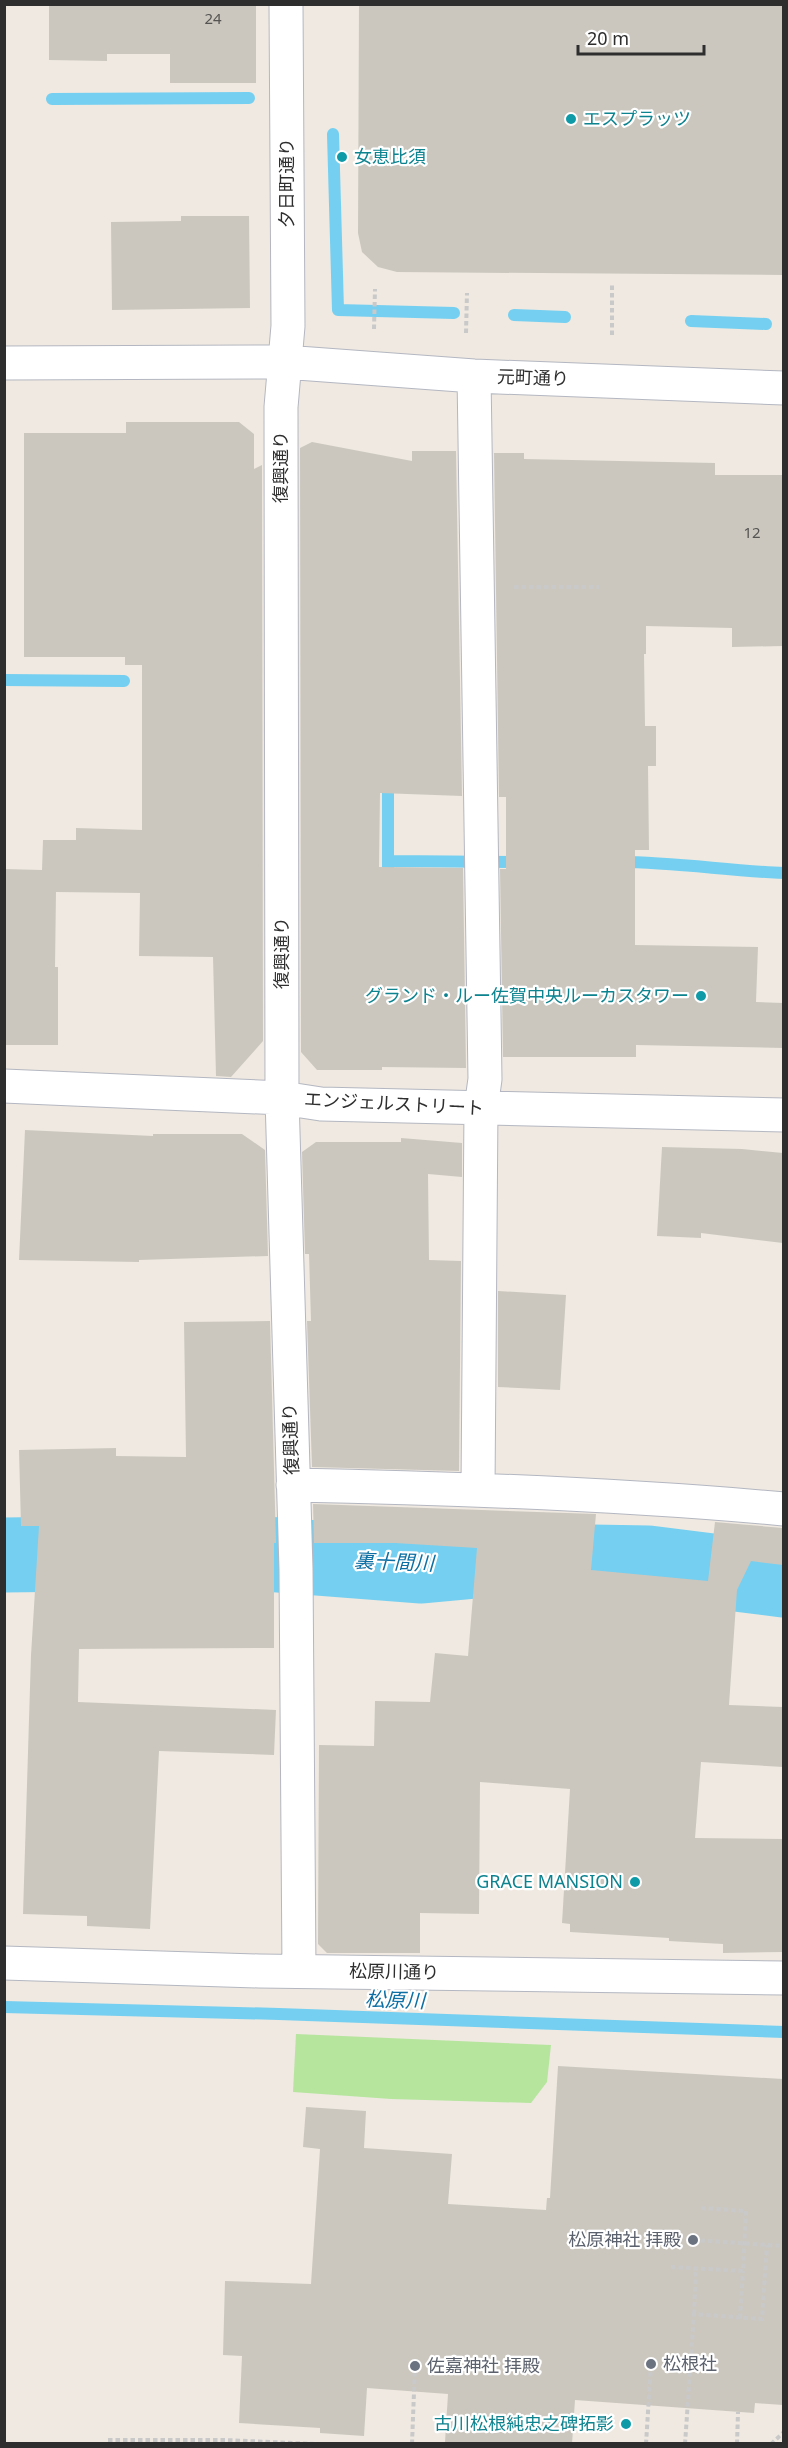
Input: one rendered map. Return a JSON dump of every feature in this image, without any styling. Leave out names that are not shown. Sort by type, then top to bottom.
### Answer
[{"type":"street","name":"夕日町通り","points":[[284,362],[288,326],[286,4]]},
{"type":"street","name":"元町通り","points":[[4,363],[284,362],[474,376],[783,388]]},
{"type":"street","name":"復興通り","points":[[284,362],[280,407],[282,1098],[296,1556],[299,1971]]},
{"type":"street","points":[[474,376],[485,1079],[481,1108],[478,1489]]},
{"type":"street","name":"エンジェルストリート","points":[[4,1086],[282,1098],[321,1104],[783,1115]]},
{"type":"street","points":[[293,1485],[478,1489],[694,1501],[783,1509]]},
{"type":"street","name":"松原川通り","points":[[4,1963],[258,1984],[299,1971],[783,1978]]},
{"type":"path","points":[[612,284],[612,335]]},
{"type":"path","points":[[374,329],[375,289]]},
{"type":"path","points":[[466,333],[467,293]]},
{"type":"path","points":[[478,588],[599,587]]},
{"type":"path","points":[[700,2208],[746,2211],[740,2318]]},
{"type":"path","points":[[693,2241],[783,2246]]},
{"type":"path","points":[[694,2314],[762,2319],[767,2245]]},
{"type":"path","points":[[671,2267],[743,2271]]},
{"type":"path","points":[[685,2444],[696,2269]]},
{"type":"path","points":[[646,2444],[651,2364]]},
{"type":"path","points":[[412,2444],[415,2366]]},
{"type":"path","points":[[736,2444],[738,2412]]},
{"type":"path","points":[[771,2444],[783,2432]]},
{"type":"path","points":[[108,2440],[225,2440],[315,2444]]},
{"type":"green space","points":[[296,2034],[551,2045],[547,2082],[531,2103],[391,2099],[293,2092]]},
{"type":"building","points":[[49,4],[256,4],[256,83],[170,83],[170,54],[107,54],[107,61],[49,60]]},
{"type":"building","name":"エスプラッツ","points":[[359,4],[783,4],[783,275],[397,272],[378,267],[362,252],[358,233]]},
{"type":"building","points":[[181,216],[249,216],[250,308],[112,310],[111,222],[181,221]]},
{"type":"building","points":[[126,422],[239,422],[254,434],[254,469],[262,465],[263,1041],[231,1077],[216,1076],[213,957],[139,956],[140,893],[56,892],[55,967],[58,967],[58,1045],[4,1045],[4,869],[42,870],[43,840],[76,840],[76,828],[142,830],[142,665],[125,665],[125,657],[24,657],[24,433],[126,433]]},
{"type":"building","points":[[312,442],[412,461],[412,451],[456,451],[462,796],[380,793],[379,867],[463,868],[466,1068],[382,1067],[382,1070],[317,1070],[301,1052],[300,448]]},
{"type":"building","points":[[494,453],[524,453],[524,459],[715,463],[715,475],[783,475],[783,646],[732,647],[732,628],[646,626],[645,726],[656,726],[656,766],[648,766],[649,850],[635,850],[635,945],[758,947],[756,1002],[783,1003],[783,1048],[636,1045],[636,1057],[503,1057],[500,869],[506,869],[506,797],[499,797]]},
{"type":"building","points":[[25,1130],[153,1136],[153,1134],[242,1134],[265,1150],[268,1256],[139,1260],[139,1262],[19,1260]]},
{"type":"building","points":[[401,1138],[462,1143],[462,1177],[428,1174],[429,1260],[461,1261],[459,1471],[312,1467],[307,1321],[311,1321],[309,1254],[305,1254],[302,1152],[316,1142],[401,1142]]},
{"type":"building","points":[[662,1147],[742,1149],[783,1153],[783,1243],[701,1233],[701,1238],[657,1236]]},
{"type":"building","points":[[498,1291],[566,1295],[560,1390],[498,1387]]},
{"type":"building","points":[[270,1321],[276,1543],[274,1543],[274,1648],[79,1649],[78,1702],[276,1710],[274,1755],[159,1751],[150,1929],[87,1926],[87,1916],[23,1914],[31,1655],[39,1526],[21,1526],[19,1450],[116,1448],[116,1456],[186,1457],[184,1322]]},
{"type":"building","points":[[313,1504],[596,1514],[591,1570],[708,1581],[715,1522],[783,1528],[783,1565],[751,1561],[737,1590],[729,1705],[783,1707],[783,1767],[701,1762],[695,1838],[783,1839],[783,1952],[723,1953],[723,1944],[570,1932],[570,1924],[562,1923],[570,1789],[480,1782],[479,1914],[420,1913],[420,1953],[327,1953],[318,1944],[319,1745],[374,1746],[375,1701],[430,1702],[435,1653],[468,1656],[477,1548],[395,1543],[314,1543]]},
{"type":"building","points":[[558,2066],[783,2079],[783,2405],[755,2403],[754,2413],[575,2400],[572,2444],[445,2442],[448,2394],[367,2388],[364,2436],[320,2433],[320,2428],[239,2423],[242,2356],[223,2355],[225,2281],[311,2284],[320,2149],[303,2147],[306,2107],[366,2111],[364,2148],[452,2154],[448,2204],[546,2210],[547,2198],[550,2198]]},
{"type":"waterway","points":[[52,99],[249,98]]},
{"type":"waterway","points":[[333,134],[338,310],[454,313]]},
{"type":"waterway","points":[[514,315],[565,317]]},
{"type":"waterway","points":[[691,321],[766,324]]},
{"type":"waterway","points":[[4,680],[124,681]]},
{"type":"waterway","points":[[388,779],[388,882]]},
{"type":"waterway","points":[[388,861],[521,862]]},
{"type":"waterway","points":[[620,862],[784,873]]},
{"type":"waterway","name":"裏十間川","points":[[4,1555],[240,1552],[422,1566],[487,1560],[648,1563],[784,1580]]},
{"type":"waterway","name":"松原川","points":[[4,2007],[279,2014],[784,2032]]},
{"type":"place","name":"エスプラッツ","points":[[571,119]]},
{"type":"place","name":"女恵比須","points":[[342,157]]},
{"type":"place","name":"グランド・ルー佐賀中央ルーカスタワー","points":[[701,996]]},
{"type":"place","name":"GRACE MANSION","points":[[635,1882]]},
{"type":"place","name":"松原神社 拝殿","points":[[693,2240]]},
{"type":"place","name":"松根社","points":[[651,2364]]},
{"type":"place","name":"佐嘉神社 拝殿","points":[[415,2366]]},
{"type":"place","name":"古川松根純忠之碑拓影","points":[[626,2424]]}]
